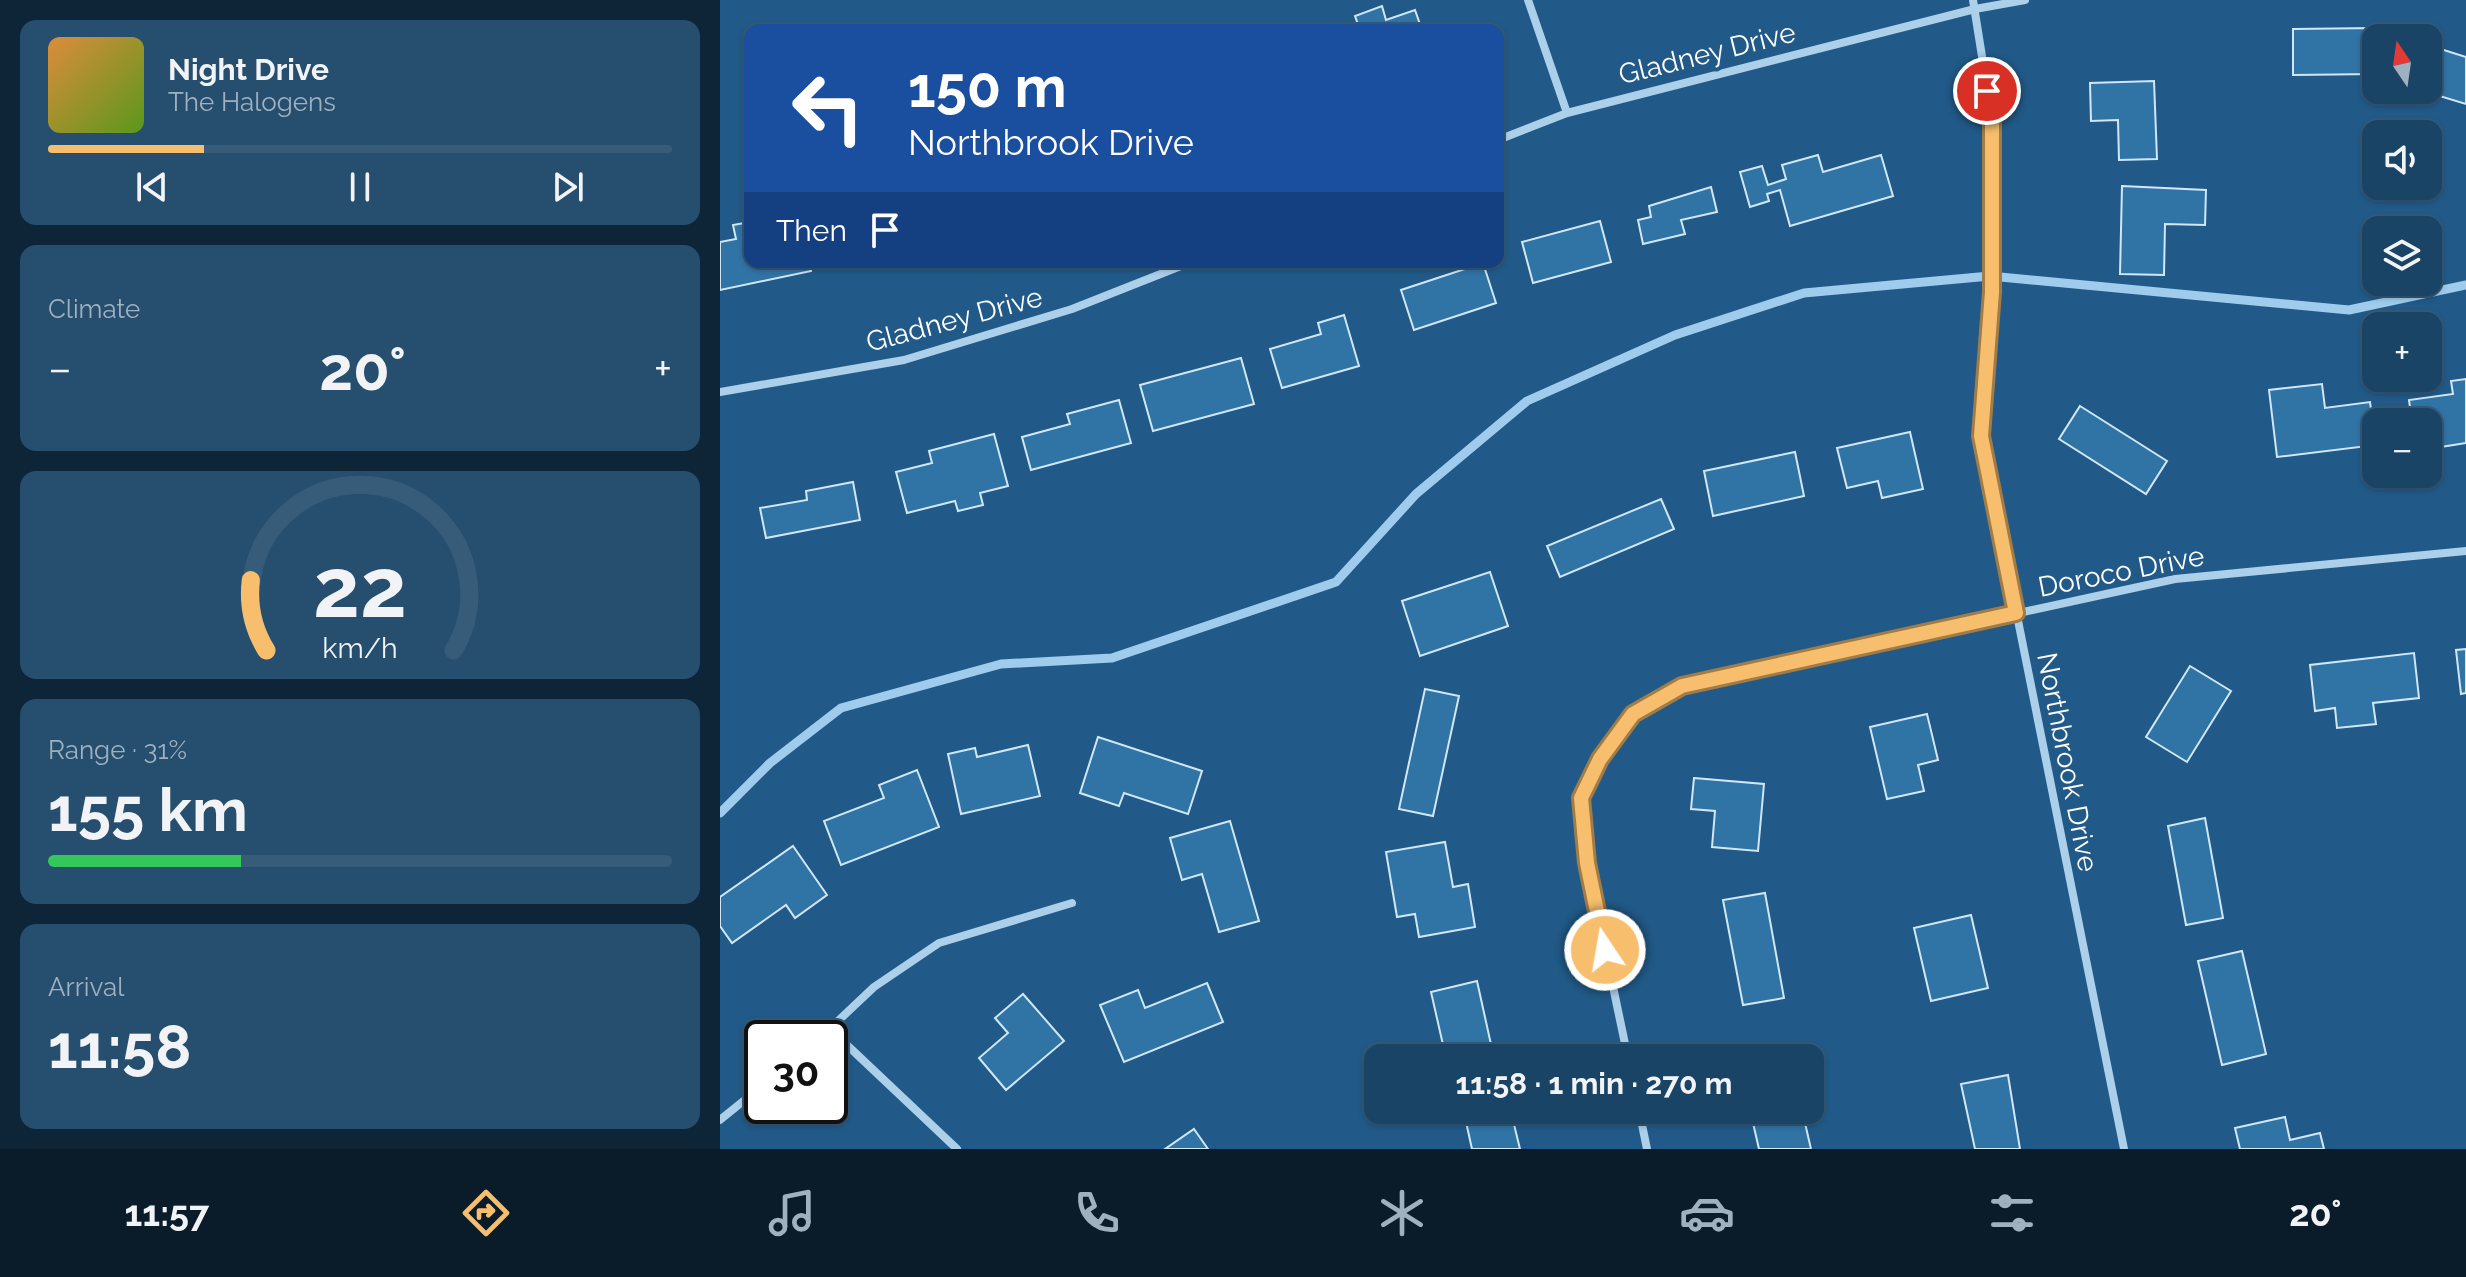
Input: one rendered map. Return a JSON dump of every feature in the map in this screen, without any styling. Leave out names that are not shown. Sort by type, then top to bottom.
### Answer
[{"type":"street","points":[[1528,0],[1567,113]]},
{"type":"street","name":"Gladney Drive","points":[[1504,138],[1567,113],[1974,5],[2025,0]]},
{"type":"street","name":"Northbrook Drive","points":[[1974,5],[1992,119],[1992,292],[1981,436],[2124,1149]]},
{"type":"street","name":"Gladney Drive","points":[[720,392],[904,360],[1072,309],[1176,268]]},
{"type":"street","name":"Doroco Drive","points":[[1625,1044],[1587,863],[1581,798],[1600,759],[1633,714],[1682,686],[2175,579],[2466,551]]},
{"type":"street","points":[[839,1020],[874,987],[939,943],[1072,903]]},
{"type":"street","points":[[848,1046],[957,1149]]},
{"type":"street","points":[[720,1120],[744,1101]]},
{"type":"street","points":[[1642,1124],[1647,1149]]},
{"type":"building","points":[[1382,6],[1386,20],[1415,10],[1420,24],[1358,24],[1355,16]]},
{"type":"building","points":[[2362,28],[2362,74],[2293,75],[2293,29]]},
{"type":"building","points":[[2442,49],[2466,57],[2466,104],[2442,97]]},
{"type":"building","points":[[2154,81],[2157,159],[2119,160],[2118,120],[2091,121],[2090,83]]},
{"type":"building","points":[[1818,155],[1823,172],[1881,155],[1893,196],[1790,226],[1780,190],[1767,194],[1769,201],[1750,207],[1740,172],[1762,166],[1768,185],[1786,179],[1782,165]]},
{"type":"building","points":[[2122,186],[2206,190],[2205,225],[2165,224],[2164,275],[2120,274]]},
{"type":"building","points":[[1711,187],[1717,212],[1681,220],[1685,234],[1643,244],[1638,220],[1651,217],[1649,206]]},
{"type":"building","points":[[1600,221],[1611,262],[1533,283],[1522,242]]},
{"type":"building","points":[[744,223],[744,268],[810,268],[811,271],[720,290],[720,242],[736,239],[733,225]]},
{"type":"building","points":[[1468,268],[1485,268],[1496,303],[1414,330],[1401,290]]},
{"type":"building","points":[[1344,315],[1359,366],[1282,388],[1270,349],[1321,334],[1318,323]]},
{"type":"building","points":[[1241,358],[1254,404],[1153,431],[1140,385]]},
{"type":"building","points":[[2466,379],[2466,443],[2442,447],[2442,408],[2410,408],[2409,400],[2453,394],[2451,381]]},
{"type":"building","points":[[2322,384],[2325,408],[2370,402],[2371,408],[2362,408],[2362,447],[2277,457],[2269,390]]},
{"type":"building","points":[[1119,400],[1131,443],[1031,470],[1022,437],[1070,424],[1067,414]]},
{"type":"building","points":[[2080,406],[2167,461],[2146,494],[2059,439]]},
{"type":"building","points":[[1910,432],[1923,489],[1882,498],[1878,481],[1847,488],[1837,448]]},
{"type":"building","points":[[994,434],[1008,486],[980,493],[983,505],[958,511],[955,501],[907,513],[896,472],[932,463],[929,451]]},
{"type":"building","points":[[1795,452],[1804,496],[1713,516],[1704,471]]},
{"type":"building","points":[[853,482],[860,520],[766,538],[760,508],[807,500],[806,491]]},
{"type":"building","points":[[1661,499],[1674,529],[1560,577],[1547,546]]},
{"type":"building","points":[[1490,572],[1508,626],[1420,656],[1402,601]]},
{"type":"building","points":[[2466,649],[2466,693],[2461,694],[2456,650]]},
{"type":"building","points":[[2414,653],[2419,698],[2373,703],[2376,724],[2337,728],[2335,708],[2315,711],[2310,665]]},
{"type":"building","points":[[2190,666],[2231,691],[2187,762],[2146,737]]},
{"type":"building","points":[[1425,689],[1459,696],[1433,816],[1399,809]]},
{"type":"building","points":[[1927,714],[1938,760],[1918,765],[1924,791],[1887,799],[1870,727]]},
{"type":"building","points":[[1098,737],[1202,771],[1188,814],[1124,793],[1119,806],[1080,793]]},
{"type":"building","points":[[1028,745],[1040,796],[961,814],[948,754],[975,748],[977,757]]},
{"type":"building","points":[[917,770],[939,827],[841,865],[824,821],[884,798],[879,785]]},
{"type":"building","points":[[1694,778],[1764,784],[1758,851],[1712,847],[1715,811],[1691,809]]},
{"type":"building","points":[[2205,818],[2223,918],[2186,925],[2168,826]]},
{"type":"building","points":[[1230,821],[1259,921],[1219,932],[1202,874],[1182,880],[1170,838]]},
{"type":"building","points":[[1445,842],[1453,887],[1468,884],[1475,927],[1419,937],[1415,914],[1397,917],[1386,852]]},
{"type":"building","points":[[793,846],[827,895],[795,918],[786,905],[732,943],[720,926],[720,897]]},
{"type":"building","points":[[1765,893],[1784,998],[1743,1005],[1723,900]]},
{"type":"building","points":[[1971,915],[1988,988],[1931,1001],[1914,928]]},
{"type":"building","points":[[2242,951],[2266,1054],[2222,1065],[2198,961]]},
{"type":"building","points":[[1477,981],[1491,1044],[1443,1044],[1431,992]]},
{"type":"building","points":[[1207,983],[1223,1022],[1124,1062],[1100,1005],[1138,990],[1145,1008]]},
{"type":"building","points":[[1023,994],[1064,1041],[1006,1090],[979,1058],[1008,1033],[995,1018]]},
{"type":"building","points":[[2008,1075],[2020,1149],[1975,1149],[1961,1084]]},
{"type":"building","points":[[2285,1117],[2290,1140],[2320,1133],[2324,1149],[2240,1149],[2235,1128]]},
{"type":"building","points":[[1466,1124],[1514,1124],[1520,1149],[1472,1149]]},
{"type":"building","points":[[1753,1124],[1805,1124],[1811,1149],[1759,1149]]},
{"type":"building","points":[[1194,1129],[1208,1149],[1165,1149]]},
{"type":"waterway","points":[[720,813],[770,763],[841,708],[1001,664],[1112,658],[1336,582],[1416,494],[1527,401],[1675,335],[1804,293],[1990,276],[2349,310],[2466,285]]},
{"type":"route","points":[[1605,950],[1587,863],[1581,798],[1600,759],[1633,714],[1682,686],[2016,613],[1981,436],[1992,292],[1992,119],[1987,91]]}]
